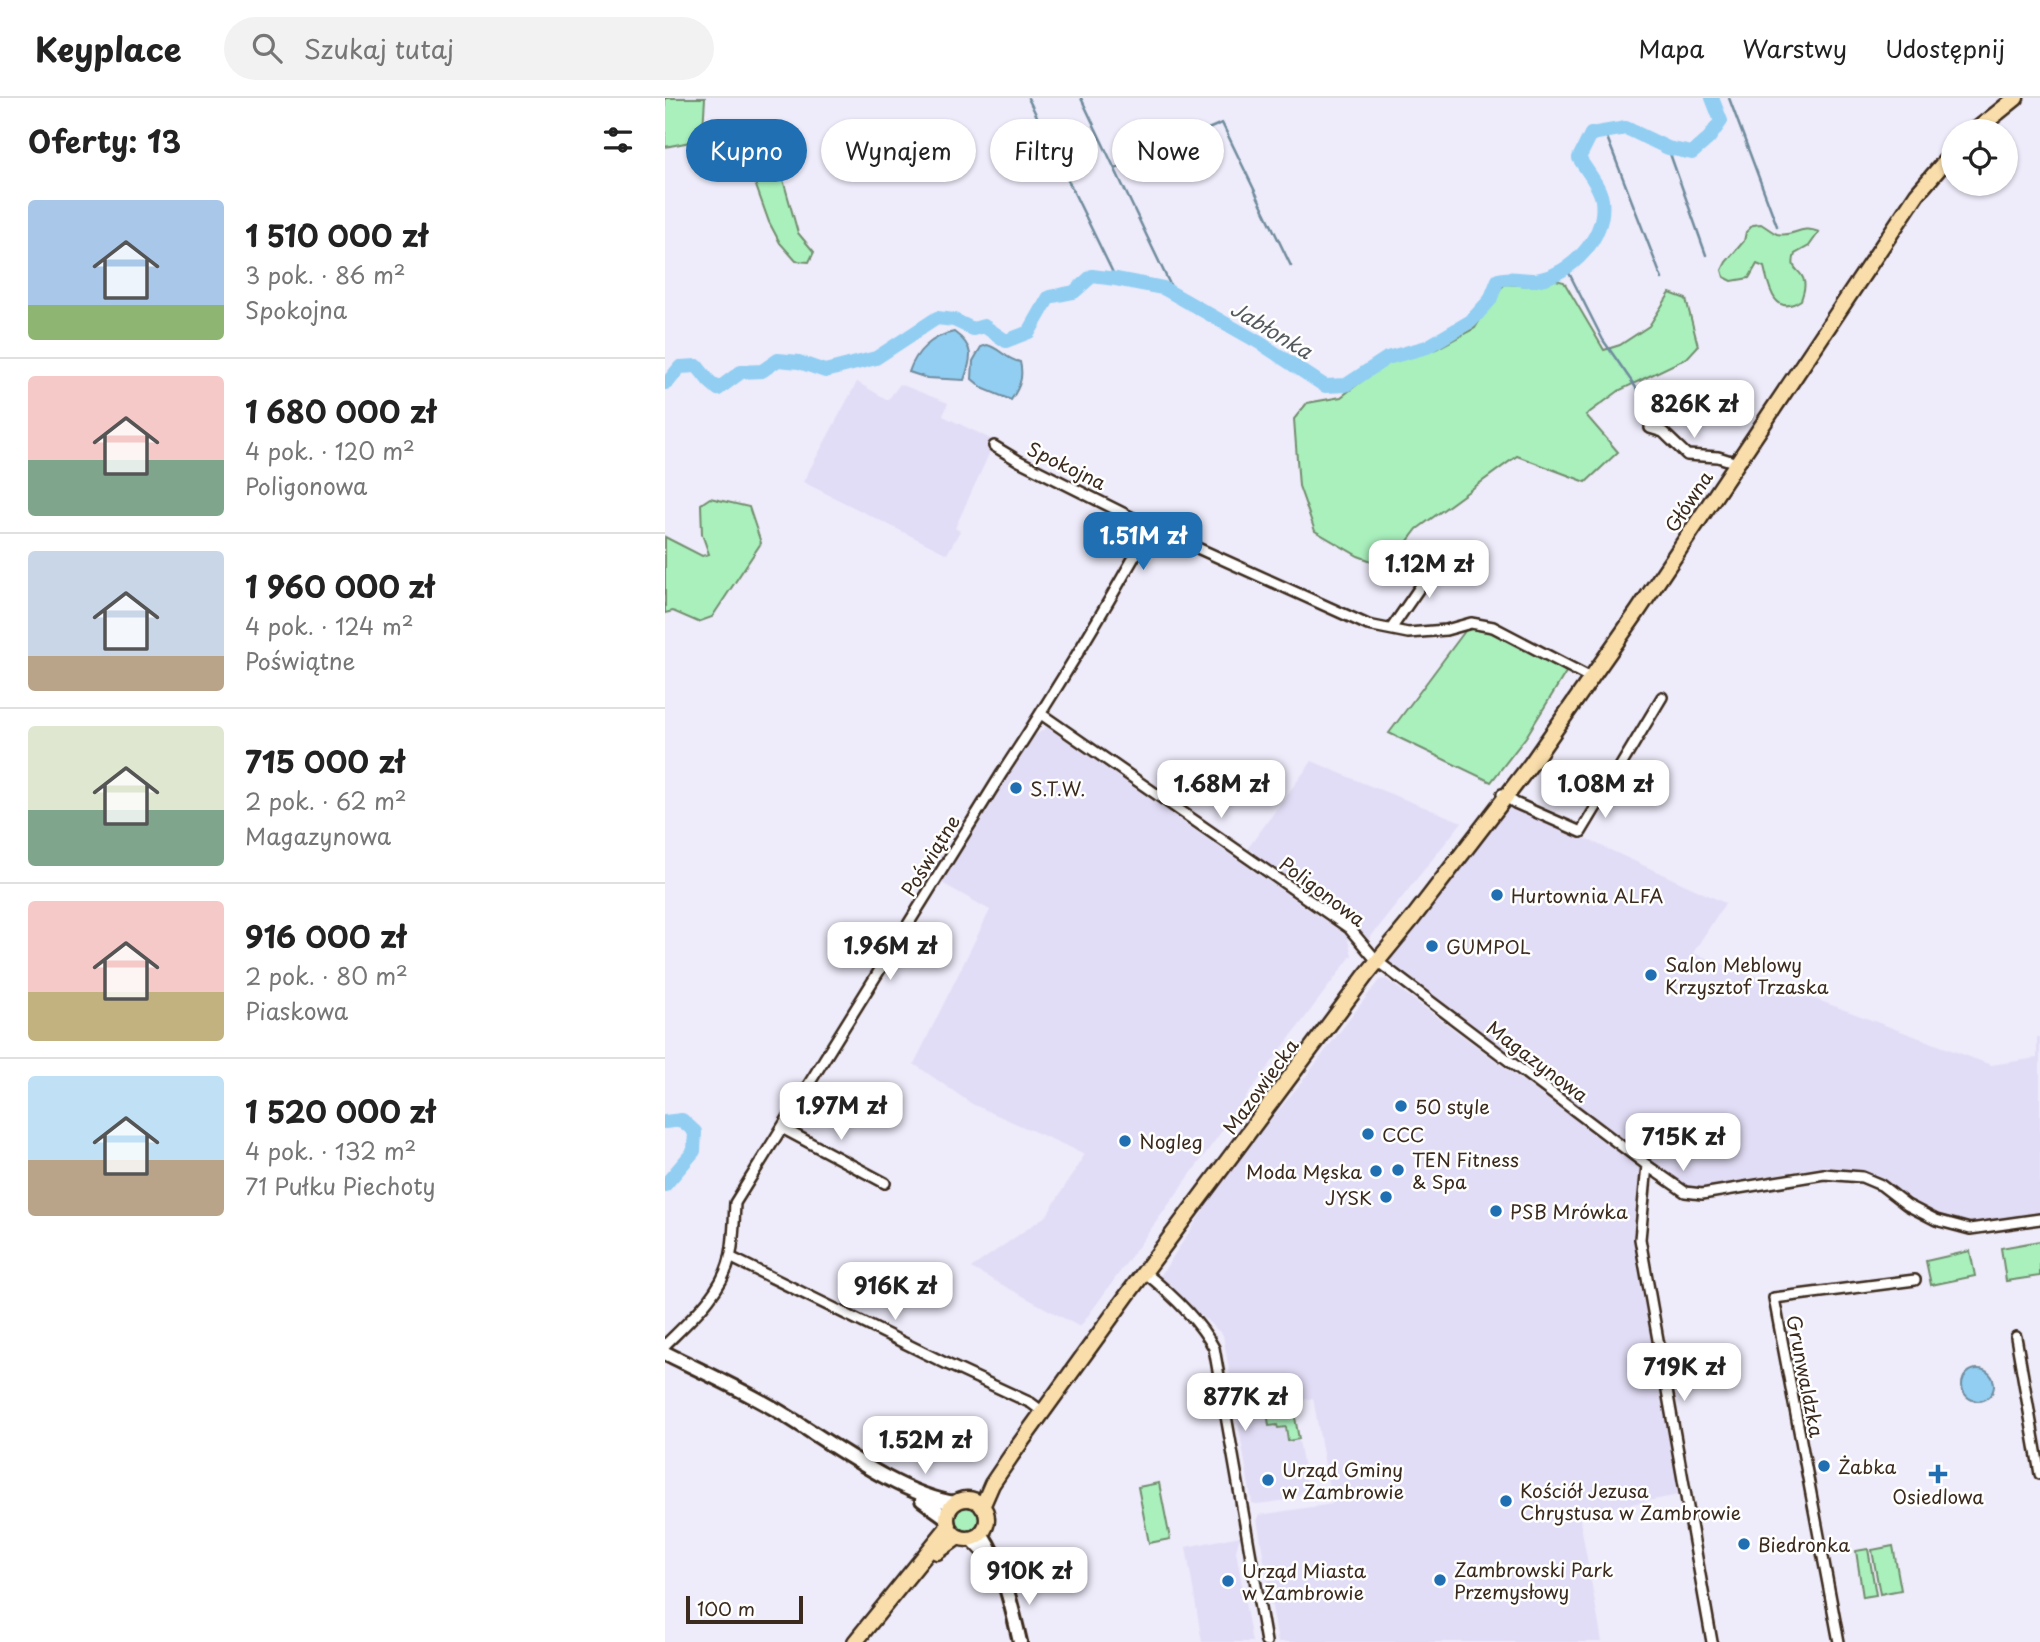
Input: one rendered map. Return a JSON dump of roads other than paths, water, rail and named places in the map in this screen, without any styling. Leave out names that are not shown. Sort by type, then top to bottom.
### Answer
[{"type":"main road","points":[[1990,119],[2015,98]]},
{"type":"main road","name":"Główna","points":[[1504,795],[1591,678],[1917,194],[1941,166]]},
{"type":"main road","name":"Mazowiecka","points":[[977,1503],[1040,1410],[1292,1061],[1504,795]]},
{"type":"main road","points":[[863,1642],[924,1565],[945,1544],[961,1531],[986,1522],[986,1514],[977,1503],[966,1499],[955,1503],[949,1509],[961,1531]]},
{"type":"main road","points":[[855,1642],[961,1531]]},
{"type":"street","points":[[1650,428],[1663,432],[1687,455],[1717,457],[1737,463]]},
{"type":"street","name":"Spokojna","points":[[994,446],[1151,527],[1369,625],[1408,633],[1446,630],[1471,623],[1493,627],[1591,678]]},
{"type":"street","name":"Poświątne","points":[[665,1345],[722,1283],[730,1257],[736,1203],[996,781],[1041,714],[1151,527]]},
{"type":"street","points":[[1391,629],[1442,555]]},
{"type":"street","points":[[1504,795],[1581,832],[1663,697]]},
{"type":"street","name":"Poligonowa","points":[[1041,714],[1349,928],[1375,959]]},
{"type":"street","name":"Magazynowa","points":[[1375,959],[1685,1192],[1702,1194],[1824,1174],[1862,1177],[1881,1185],[1907,1205],[1936,1220],[1970,1229],[2040,1219]]},
{"type":"street","points":[[782,1128],[885,1183]]},
{"type":"street","points":[[1647,1164],[1640,1239],[1712,1642]]},
{"type":"street","points":[[730,1257],[1040,1410]]},
{"type":"street","points":[[1142,1270],[1178,1303],[1208,1336],[1214,1348],[1266,1642]]},
{"type":"street","name":"Grunwaldzka","points":[[1839,1642],[1774,1298],[1915,1280]]},
{"type":"street","points":[[2016,1337],[2040,1474]]},
{"type":"street","points":[[665,1353],[727,1382],[936,1508],[986,1553],[1005,1581],[1020,1642]]},
{"type":"street","points":[[886,1477],[939,1501],[955,1503]]},
{"type":"water","points":[[954,332],[969,348],[970,359],[964,380],[927,378],[909,372],[916,357],[926,346],[939,337]]},
{"type":"water","points":[[987,345],[1020,362],[1020,382],[1011,400],[984,389],[972,379],[973,361],[981,347]]},
{"type":"water","points":[[1978,1369],[1990,1373],[1994,1385],[1990,1397],[1978,1401],[1966,1397],[1962,1385],[1966,1373]]},
{"type":"waterway","points":[[1028,98],[1116,279]]},
{"type":"waterway","points":[[1081,98],[1175,295]]},
{"type":"waterway","name":"Jabłonka","points":[[665,383],[680,367],[697,366],[718,389],[741,372],[762,371],[778,360],[799,362],[825,371],[876,358],[937,318],[954,320],[973,329],[984,326],[1006,341],[1029,332],[1049,297],[1074,292],[1092,276],[1163,288],[1260,343],[1325,386],[1346,385],[1387,358],[1427,347],[1471,321],[1490,300],[1498,280],[1536,280],[1549,277],[1562,271],[1584,252],[1593,240],[1602,214],[1599,189],[1579,158],[1591,134],[1626,128],[1668,148],[1692,153],[1709,138],[1721,121],[1712,98]]},
{"type":"waterway","points":[[1729,98],[1777,226]]},
{"type":"waterway","points":[[1224,127],[1291,266]]},
{"type":"waterway","points":[[1605,132],[1662,279]]},
{"type":"waterway","points":[[1668,148],[1706,255]]},
{"type":"waterway","points":[[1566,267],[1603,340],[1657,418]]},
{"type":"waterway","name":"Jabłonka","points":[[665,1122],[682,1120],[695,1132],[694,1151],[665,1185]]},
{"type":"place","name":"S.T.W.","points":[[1016,788]]},
{"type":"place","name":"Hurtownia ALFA","points":[[1497,895]]},
{"type":"place","name":"GUMPOL","points":[[1432,946]]},
{"type":"place","name":"Salon Meblowy Krzysztof Trzaska","points":[[1651,975]]},
{"type":"place","name":"50 style","points":[[1401,1106]]},
{"type":"place","name":"CCC","points":[[1368,1134]]},
{"type":"place","name":"Nogleg","points":[[1125,1141]]},
{"type":"place","name":"TEN Fitness & Spa","points":[[1398,1170]]},
{"type":"place","name":"Moda Męska","points":[[1376,1171]]},
{"type":"place","name":"JYSK","points":[[1386,1197]]},
{"type":"place","name":"PSB Mrówka","points":[[1496,1211]]},
{"type":"place","name":"Żabka","points":[[1824,1466]]},
{"type":"place","name":"Osiedlowa","points":[[1938,1474]]},
{"type":"place","name":"Urząd Gminy w Zambrowie","points":[[1268,1480]]},
{"type":"place","name":"Kościół Jezusa Chrystusa w Zambrowie","points":[[1506,1501]]},
{"type":"place","name":"Biedronka","points":[[1744,1544]]},
{"type":"place","name":"Zambrowski Park Przemysłowy","points":[[1440,1580]]},
{"type":"place","name":"Urząd Miasta w Zambrowie","points":[[1228,1581]]}]
